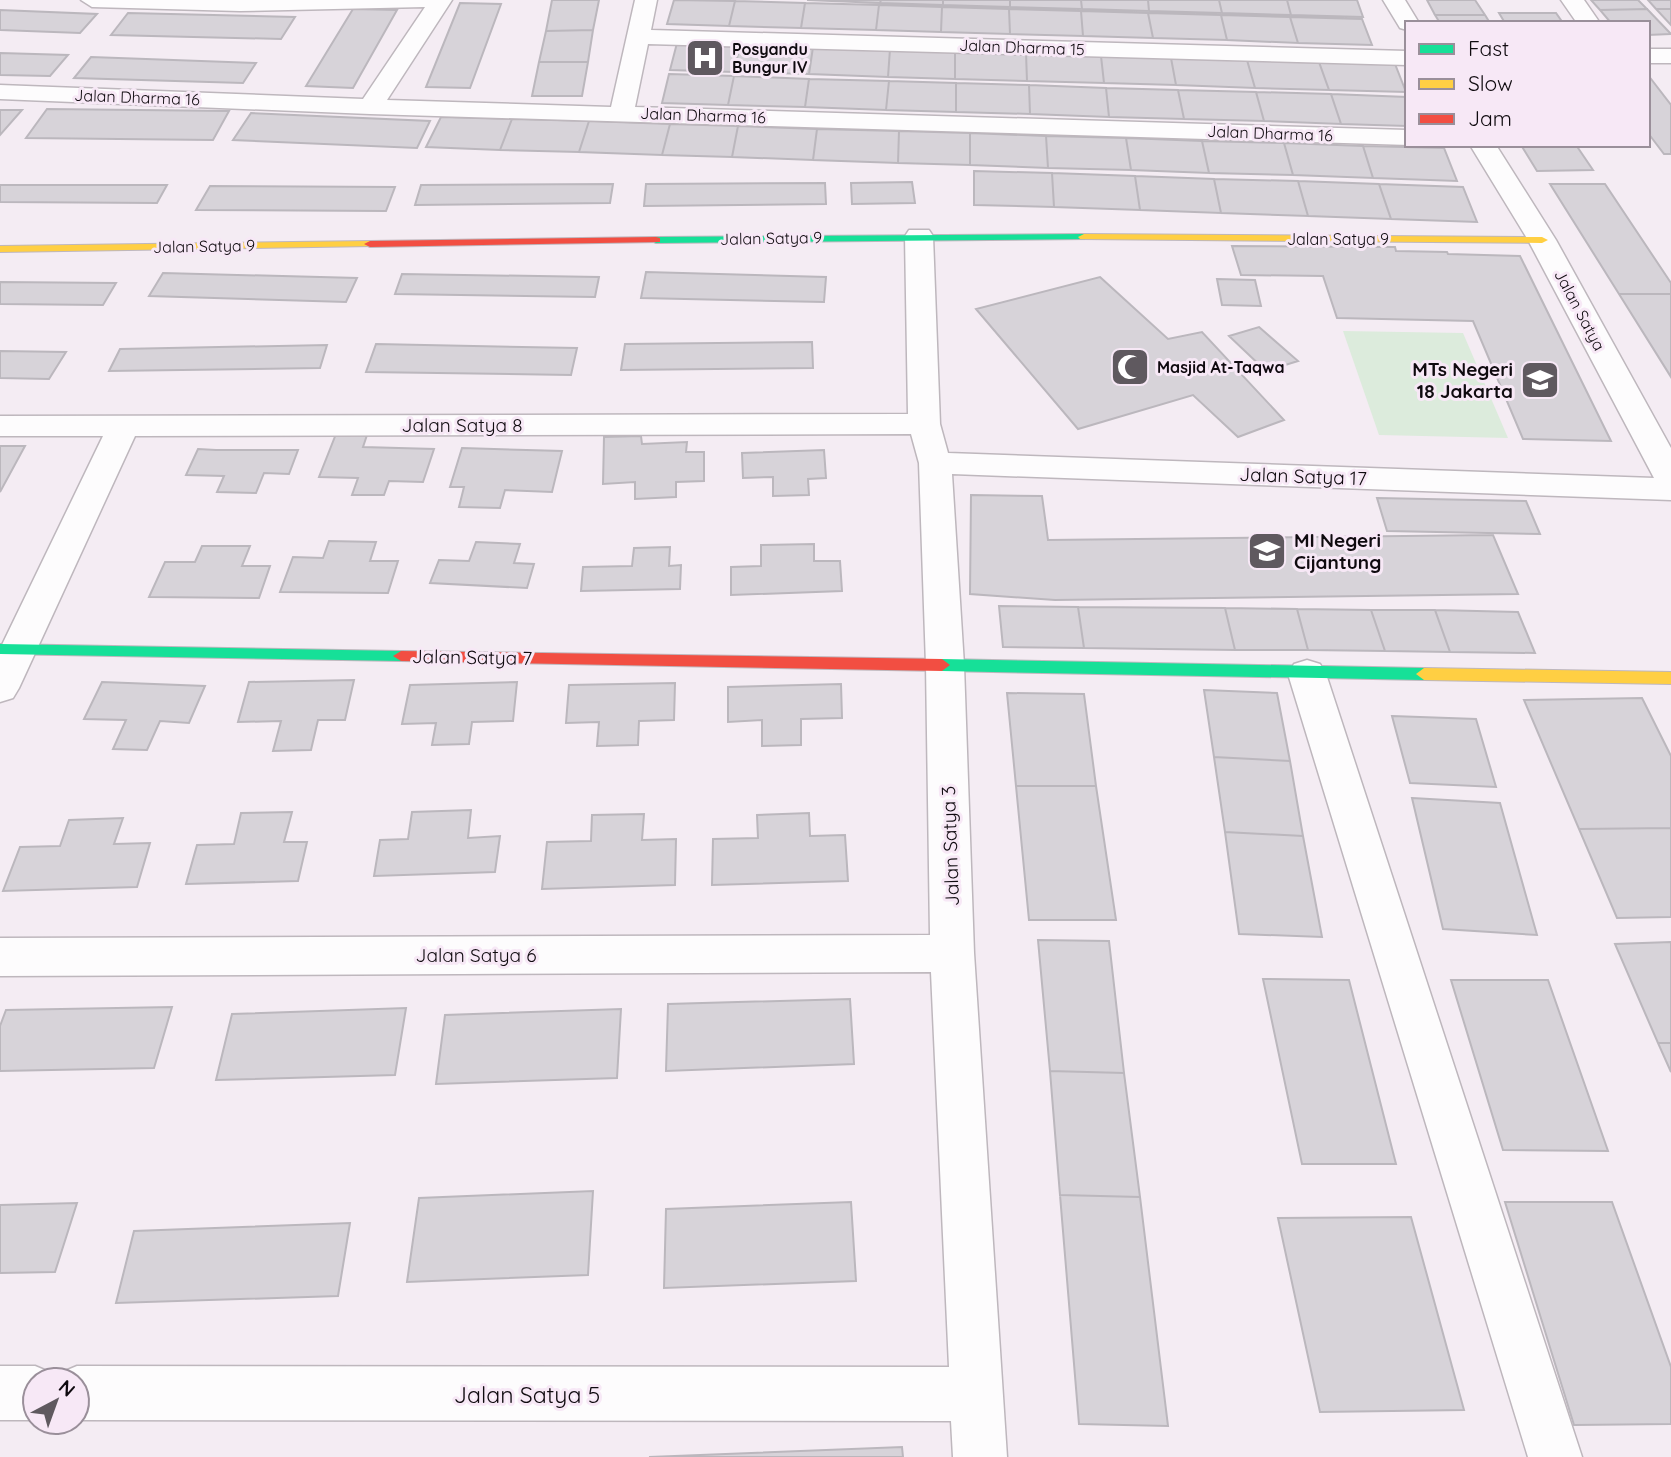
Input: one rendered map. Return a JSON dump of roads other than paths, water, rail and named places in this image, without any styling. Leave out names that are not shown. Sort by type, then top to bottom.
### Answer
[{"type":"street","points":[[92,0],[240,4],[440,0]]},
{"type":"street","points":[[370,107],[440,0]]},
{"type":"street","points":[[622,112],[646,0]]},
{"type":"street","points":[[1394,0],[1407,21]]},
{"type":"street","points":[[1572,0],[1588,21]]},
{"type":"street","name":"Jalan Dharma 15","points":[[638,37],[1405,58]]},
{"type":"street","points":[[1650,56],[1671,56]]},
{"type":"street","name":"Jalan Dharma 16","points":[[0,92],[370,107],[622,112],[1405,138]]},
{"type":"street","name":"Jalan Satya","points":[[1484,147],[1542,240],[1671,478]]},
{"type":"street","name":"Jalan Satya 9","points":[[0,249],[919,236],[1542,240]]},
{"type":"street","name":"Jalan Satya 3","points":[[919,236],[924,424],[935,463],[945,665],[952,953],[981,1457]]},
{"type":"street","name":"Jalan Satya 8","points":[[0,426],[924,424]]},
{"type":"street","points":[[0,688],[9,649],[124,426]]},
{"type":"street","name":"Jalan Satya 17","points":[[935,463],[1671,489]]},
{"type":"street","name":"Jalan Satya 7","points":[[9,649],[1307,674],[1671,678]]},
{"type":"street","points":[[1307,674],[1555,1457]]},
{"type":"street","name":"Jalan Satya 6","points":[[0,957],[952,953]]},
{"type":"street","points":[[0,1393],[21,1393]]},
{"type":"street","name":"Jalan Satya 5","points":[[91,1393],[976,1394]]},
{"type":"place","name":"Posyandu Bungur IV","points":[[705,58]]},
{"type":"place","name":"Masjid At-Taqwa","points":[[1130,367]]},
{"type":"place","name":"MTs Negeri 18 Jakarta","points":[[1540,380]]},
{"type":"place","name":"MI Negeri Cijantung","points":[[1267,551]]}]
